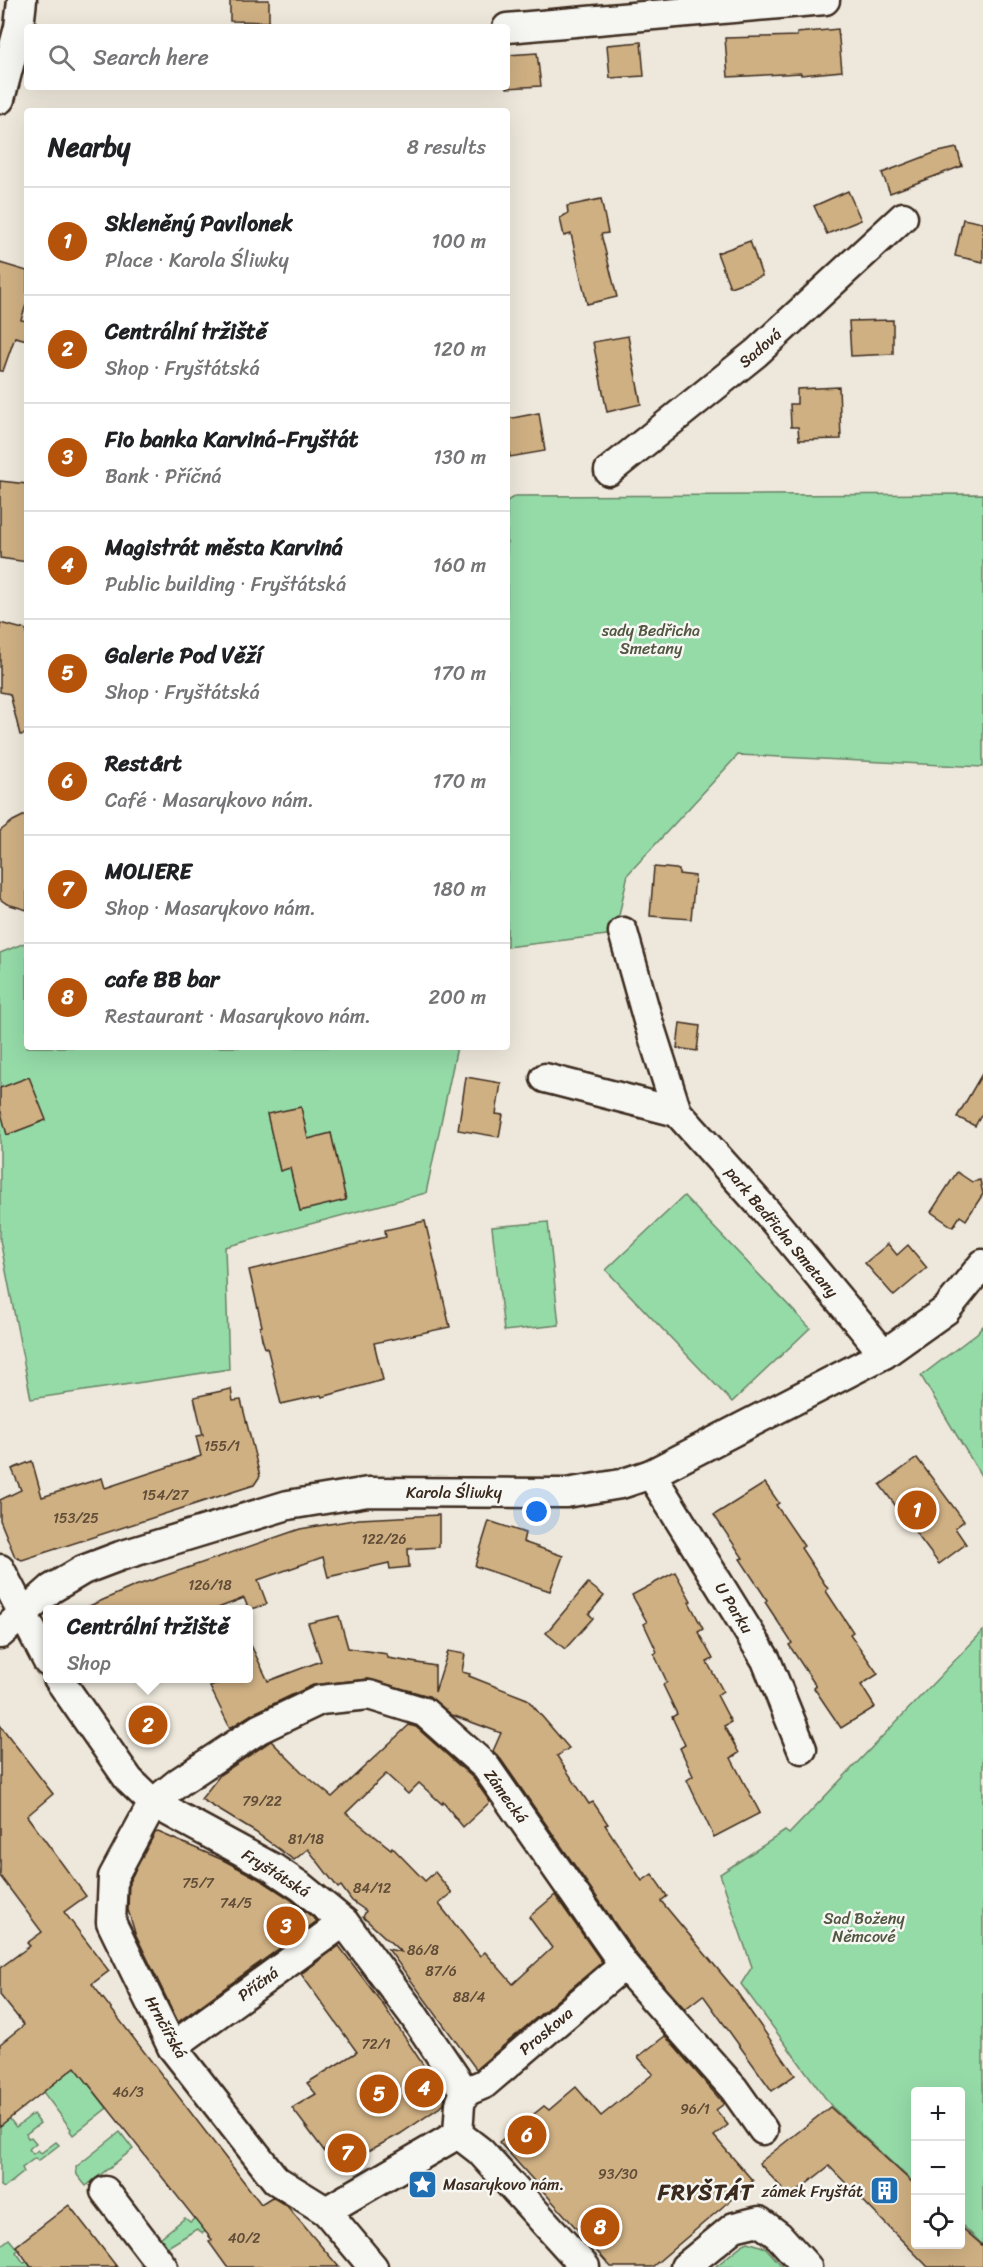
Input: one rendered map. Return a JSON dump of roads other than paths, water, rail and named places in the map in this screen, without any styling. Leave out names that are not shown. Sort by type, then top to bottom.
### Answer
[{"type":"street","points":[[510,28],[825,0]]},
{"type":"street","points":[[0,99],[23,19]]},
{"type":"street","name":"Sadová","points":[[609,471],[756,353],[903,217]]},
{"type":"street","name":"park Bedřicha Smetany","points":[[623,932],[677,1112],[765,1210],[884,1354]]},
{"type":"street","points":[[545,1078],[677,1112]]},
{"type":"street","name":"Karola Śliwky","points":[[0,1634],[51,1589],[83,1570],[120,1556],[288,1505],[369,1492],[566,1492],[621,1484],[651,1474],[884,1354],[945,1310],[983,1264]]},
{"type":"street","name":"U Parku","points":[[651,1474],[766,1660],[802,1749]]},
{"type":"street","points":[[0,1569],[43,1652]]},
{"type":"street","name":"Fryštátská","points":[[61,1683],[129,1780],[153,1803],[273,1868],[300,1886],[344,1922],[412,2013],[465,2092]]},
{"type":"street","name":"Zámecká","points":[[153,1803],[179,1782],[259,1729],[320,1700],[369,1695],[424,1712],[486,1767],[624,1965],[734,2088],[763,2130]]},
{"type":"street","name":"Hrnčířská","points":[[153,1803],[113,1877],[111,1922],[172,2047],[276,2180],[326,2211]]},
{"type":"street","name":"Příčná","points":[[172,2047],[344,1922]]},
{"type":"street","name":"Proskova","points":[[465,2092],[484,2084],[624,1965]]},
{"type":"street","points":[[459,2134],[460,2104],[465,2092]]},
{"type":"street","points":[[373,2267],[326,2211],[459,2134]]},
{"type":"street","points":[[459,2134],[480,2151],[585,2267]]},
{"type":"street","points":[[105,2191],[163,2267]]},
{"type":"street","points":[[685,2267],[734,2226],[759,2220],[779,2236],[807,2267]]},
{"type":"place","name":"Skleněný Pavilonek","points":[[917,1510]]},
{"type":"place","name":"Centrální tržiště","points":[[148,1725]]},
{"type":"place","name":"Fio banka Karviná-Fryštát","points":[[286,1926]]},
{"type":"place","name":"Magistrát města Karviná","points":[[424,2088]]},
{"type":"place","name":"Galerie Pod Věží","points":[[379,2094]]},
{"type":"place","name":"Rest&rt","points":[[527,2135]]},
{"type":"place","name":"MOLIERE","points":[[347,2153]]},
{"type":"place","name":"Masarykovo nám.","points":[[422,2184]]},
{"type":"place","name":"zámek Fryštát","points":[[884,2191]]},
{"type":"place","name":"cafe BB bar","points":[[600,2227]]},
{"type":"district","name":"FRYŠTÁT","points":[[706,2192]]},
{"type":"park label","name":"sady Bedřicha Smetany","points":[[651,639]]},
{"type":"park label","name":"Sad Boženy Němcové","points":[[864,1927]]}]
